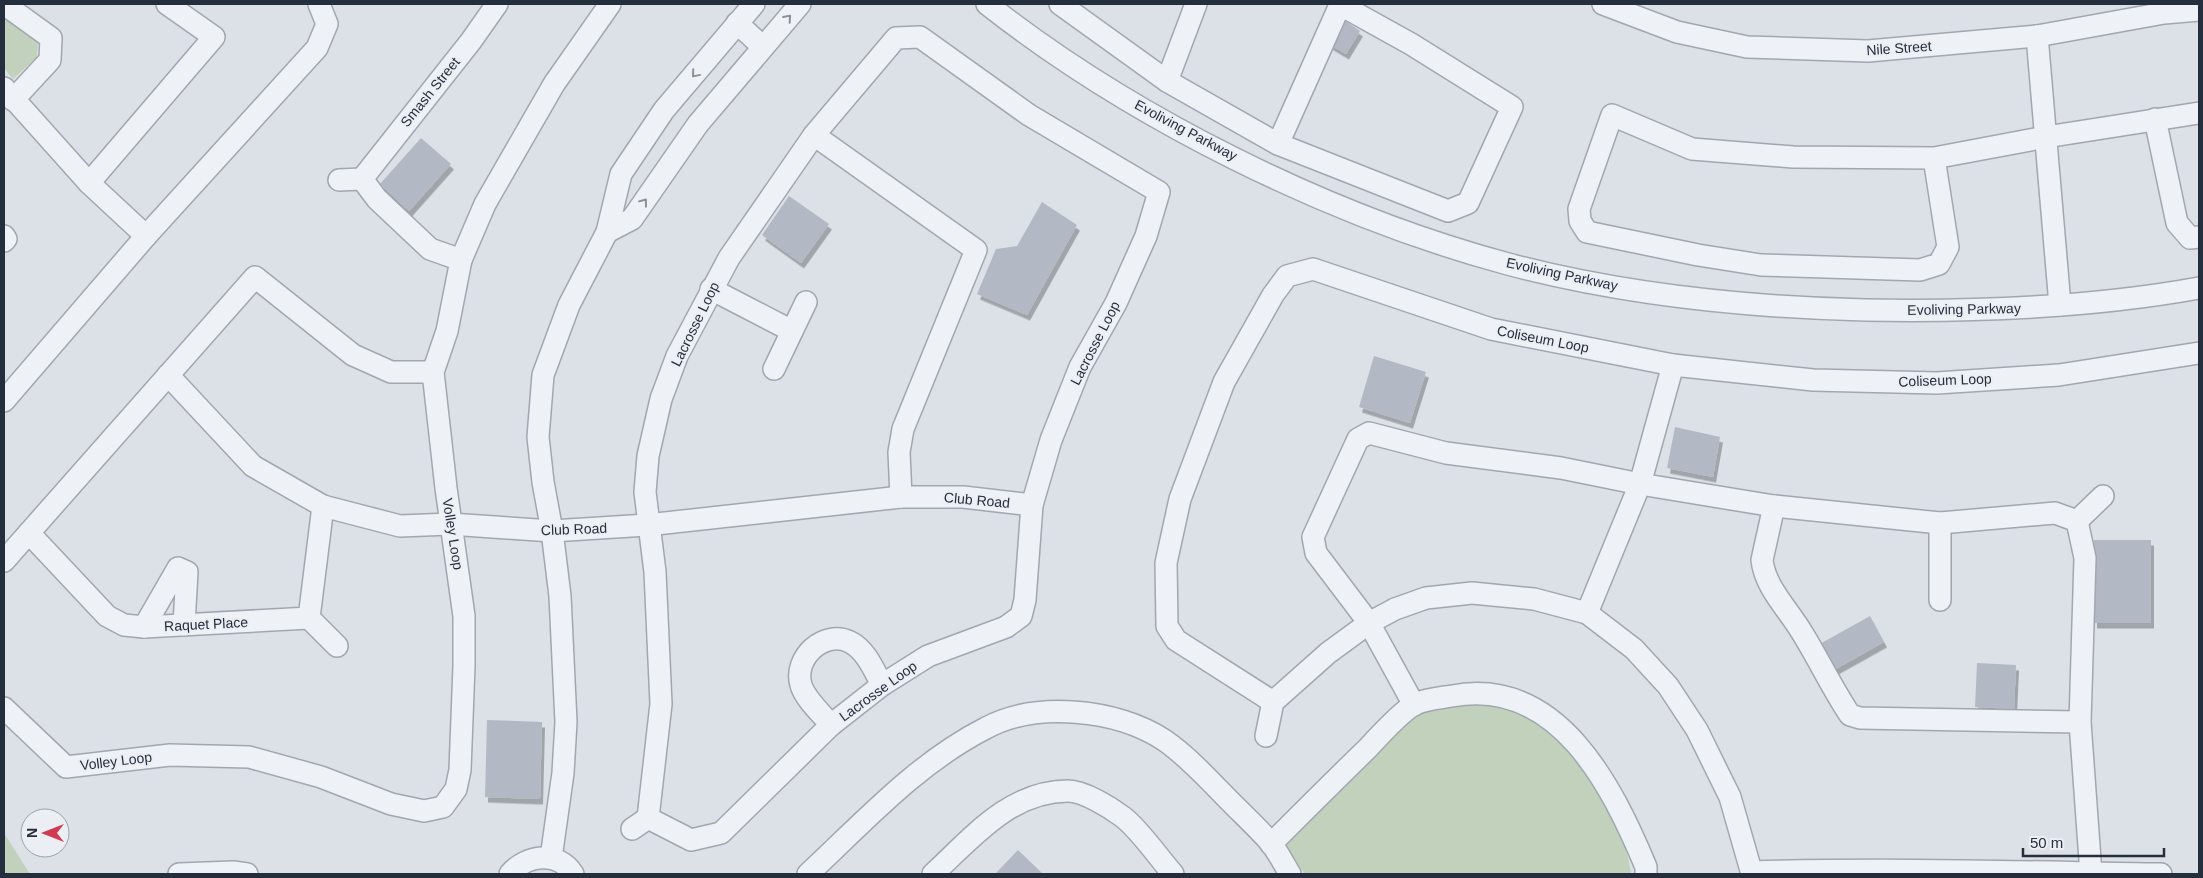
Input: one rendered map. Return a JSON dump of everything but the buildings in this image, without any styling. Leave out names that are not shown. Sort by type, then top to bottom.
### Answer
[{"type":"street","points":[[4,4],[51,38],[50,60],[8,94],[89,183],[146,236]]},
{"type":"street","points":[[89,183],[214,37],[167,4]]},
{"type":"street","points":[[4,401],[146,236],[317,48],[327,24],[319,4]]},
{"type":"street","name":"Smash Street","points":[[362,179],[470,41],[496,4]]},
{"type":"street","points":[[4,561],[260,270],[353,355],[391,372],[433,372],[447,331],[461,260],[485,204],[554,84],[610,4]]},
{"type":"street","points":[[551,858],[563,773],[566,722],[564,640],[552,531],[543,482],[538,437],[543,375],[569,305],[607,232],[621,174],[664,110],[754,4]]},
{"type":"street","points":[[607,232],[632,219],[698,124],[800,4]]},
{"type":"street","name":"Evoliving Parkway","points":[[987,4],[1063,60],[1181,130],[1304,191],[1406,230],[1503,262],[1583,281],[1710,301],[1779,307],[1920,311],[1998,310],[2060,305],[2158,296],[2199,288]]},
{"type":"street","points":[[1060,4],[1167,81],[1278,144],[1448,211],[1468,203],[1512,107],[1411,44],[1340,4],[1278,144]]},
{"type":"street","points":[[1167,81],[1196,4]]},
{"type":"street","name":"Nile Street","points":[[1616,6],[1678,32],[1747,47],[1868,51],[2037,36],[2163,8],[2199,10]]},
{"type":"street","points":[[737,23],[763,46]]},
{"type":"street","points":[[2037,36],[2060,305]]},
{"type":"street","name":"Lacrosse Loop","points":[[920,37],[1029,115],[1159,192],[1146,236],[1116,303],[1080,367],[1051,440],[1032,505],[1025,600],[1021,616],[1006,627],[928,656],[882,684],[831,725],[721,833],[691,840],[640,824],[661,704],[654,572],[647,525],[645,492],[648,456],[661,399],[677,356],[711,289],[729,258],[814,135],[896,38],[920,37]]},
{"type":"street","points":[[1934,158],[1948,247],[1939,264],[1920,270],[1761,265],[1588,232],[1580,221],[1579,209],[1612,115],[1692,149],[1793,157],[1934,158],[2046,137],[2199,113]]},
{"type":"street","points":[[2154,119],[2177,223],[2190,238],[2199,237]]},
{"type":"street","points":[[814,135],[976,250],[903,429],[899,452],[900,497]]},
{"type":"street","points":[[339,180],[362,179],[377,199],[430,250],[461,260]]},
{"type":"street","points":[[4,236],[6,238],[4,241]]},
{"type":"street","name":"Coliseum Loop","points":[[1273,702],[1176,640],[1167,626],[1166,563],[1180,499],[1224,382],[1273,295],[1287,276],[1314,269],[1491,329],[1673,365],[1813,380],[1937,383],[2059,375],[2199,353]]},
{"type":"street","points":[[711,289],[792,331]]},
{"type":"street","points":[[774,368],[806,302]]},
{"type":"street","points":[[1587,613],[1640,484],[1673,365]]},
{"type":"street","name":"Volley Loop","points":[[4,708],[66,767],[170,755],[249,757],[321,778],[391,804],[424,812],[443,807],[456,789],[460,770],[464,666],[463,607],[450,524],[433,372]]},
{"type":"street","name":"Club Road","points":[[168,375],[252,466],[323,506],[400,526],[450,524],[552,531],[647,525],[900,497],[962,497],[1032,505]]},
{"type":"street","points":[[1414,704],[1369,622],[1316,553],[1313,536],[1358,439],[1369,433],[1446,453],[1561,468],[1640,484],[1774,506],[1940,523],[2055,513],[2077,521]]},
{"type":"street","points":[[2077,521],[2103,496]]},
{"type":"street","points":[[323,506],[309,618],[337,646]]},
{"type":"street","points":[[1774,506],[1762,560],[1762,568],[1768,582],[1801,631],[1850,715],[1860,718],[2080,722]]},
{"type":"street","points":[[2077,521],[2085,558],[2080,722],[2091,874]]},
{"type":"street","points":[[1940,523],[1940,600]]},
{"type":"street","name":"Raquet Place","points":[[29,533],[107,616],[124,625],[144,627],[309,618]]},
{"type":"street","points":[[144,627],[178,568],[187,572],[184,625]]},
{"type":"street","points":[[1266,736],[1273,702],[1328,653],[1369,622],[1395,608],[1426,598],[1472,593],[1534,598],[1587,613],[1634,649],[1668,686],[1697,730],[1730,797],[1752,873],[1883,869],[2160,874]]},
{"type":"street","points":[[831,725],[801,685],[801,665],[812,647],[830,639],[850,641],[865,655],[882,684]]},
{"type":"street","points":[[1271,844],[1381,734],[1414,704],[1468,692],[1506,695],[1538,710],[1570,735],[1609,788],[1629,827],[1646,867],[1646,874]]},
{"type":"street","points":[[808,874],[912,778],[951,748],[988,726],[1024,715],[1054,712],[1098,714],[1129,722],[1163,740],[1195,765],[1271,844],[1290,874]]},
{"type":"street","points":[[933,874],[996,816],[1025,799],[1070,791],[1098,801],[1124,818],[1173,874]]},
{"type":"street","points":[[510,874],[516,866],[527,860],[539,857],[551,858],[562,863],[573,874]]},
{"type":"street","points":[[179,874],[233,872],[247,874]]},
{"type":"green space","points":[[4,16],[38,41],[37,57],[13,79],[4,68]]},
{"type":"green space","points":[[1505,702],[1564,738],[1581,756],[1610,805],[1623,840],[1631,874],[1305,874],[1287,849],[1286,839],[1417,709]]},
{"type":"green space","points":[[4,833],[30,874],[4,874]]}]
